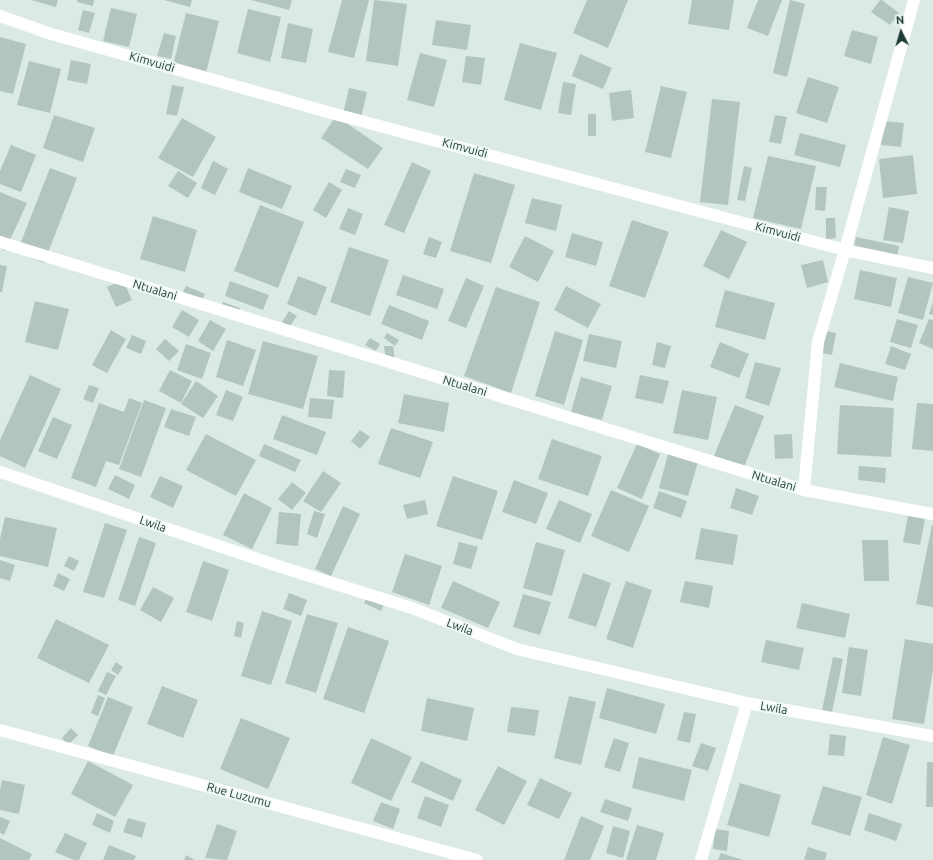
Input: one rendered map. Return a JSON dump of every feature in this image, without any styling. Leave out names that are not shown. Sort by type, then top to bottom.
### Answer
[{"type":"street","points":[[804,490],[818,342],[914,0]]},
{"type":"street","name":"Kimvuidi","points":[[0,16],[48,33],[331,113],[845,250],[933,268]]},
{"type":"street","name":"Ntualani","points":[[0,242],[804,490],[933,514]]},
{"type":"street","name":"Lwila","points":[[0,472],[281,567],[412,608],[517,649],[747,703],[933,736]]},
{"type":"street","points":[[700,860],[747,703]]},
{"type":"street","name":"Rue Luzumu","points":[[0,730],[477,860]]},
{"type":"building","points":[[31,0],[58,0],[56,7]]},
{"type":"building","points":[[77,0],[94,0],[93,6],[77,2]]},
{"type":"building","points":[[164,0],[192,0],[190,7]]},
{"type":"building","points":[[251,0],[292,0],[289,10]]},
{"type":"building","points":[[342,0],[369,0],[354,58],[328,52]]},
{"type":"building","points":[[374,0],[407,4],[398,66],[366,61]]},
{"type":"building","points":[[587,0],[628,0],[608,48],[573,33]]},
{"type":"building","points":[[692,0],[734,0],[729,30],[688,24]]},
{"type":"building","points":[[758,0],[782,0],[768,36],[747,28]]},
{"type":"building","points":[[790,0],[805,4],[787,77],[773,73]]},
{"type":"building","points":[[880,0],[899,13],[890,25],[871,12]]},
{"type":"building","points":[[111,8],[137,14],[129,47],[103,41]]},
{"type":"building","points":[[248,9],[281,17],[270,62],[237,53]]},
{"type":"building","points":[[83,10],[95,13],[89,33],[78,30]]},
{"type":"building","points":[[186,13],[219,21],[206,73],[173,65]]},
{"type":"building","points":[[436,20],[471,25],[467,50],[432,45]]},
{"type":"building","points":[[288,23],[313,29],[306,63],[281,58]]},
{"type":"building","points":[[852,30],[878,37],[871,64],[844,56]]},
{"type":"building","points":[[164,33],[176,36],[171,59],[157,56]]},
{"type":"building","points":[[0,37],[26,44],[13,94],[0,91]]},
{"type":"building","points":[[520,43],[557,53],[541,110],[504,100]]},
{"type":"building","points":[[420,53],[447,60],[434,107],[407,100]]},
{"type":"building","points":[[580,54],[612,68],[603,89],[572,76]]},
{"type":"building","points":[[466,56],[485,58],[481,85],[462,82]]},
{"type":"building","points":[[71,60],[91,64],[87,84],[67,80]]},
{"type":"building","points":[[29,61],[61,69],[50,113],[17,105]]},
{"type":"building","points":[[808,77],[839,87],[827,123],[796,113]]},
{"type":"building","points":[[563,82],[576,84],[571,115],[558,113]]},
{"type":"building","points":[[172,85],[184,87],[177,116],[166,114]]},
{"type":"building","points":[[661,86],[687,92],[671,158],[645,152]]},
{"type":"building","points":[[349,88],[367,92],[361,118],[343,114]]},
{"type":"building","points":[[631,90],[634,118],[612,121],[609,93]]},
{"type":"building","points":[[712,99],[740,102],[728,205],[700,202]]},
{"type":"building","points":[[588,114],[596,114],[596,136],[588,136]]},
{"type":"building","points":[[54,115],[95,128],[83,162],[43,148]]},
{"type":"building","points":[[775,115],[787,117],[781,144],[769,142]]},
{"type":"building","points":[[336,116],[383,148],[368,169],[321,138]]},
{"type":"building","points":[[182,118],[216,137],[193,177],[158,158]]},
{"type":"building","points":[[884,121],[904,123],[901,147],[881,145]]},
{"type":"building","points":[[800,133],[846,145],[840,167],[794,155]]},
{"type":"building","points":[[11,145],[36,155],[21,192],[0,184],[0,171]]},
{"type":"building","points":[[913,155],[917,194],[883,198],[879,159]]},
{"type":"building","points":[[768,156],[816,166],[801,229],[753,218]]},
{"type":"building","points":[[213,161],[228,169],[215,195],[201,188]]},
{"type":"building","points":[[412,162],[431,171],[404,233],[384,225]]},
{"type":"building","points":[[744,166],[752,168],[745,201],[737,200]]},
{"type":"building","points":[[50,168],[77,178],[44,263],[17,252]]},
{"type":"building","points":[[248,168],[292,186],[282,209],[239,192]]},
{"type":"building","points":[[346,169],[361,175],[355,188],[340,182]]},
{"type":"building","points":[[178,171],[197,183],[188,198],[168,186]]},
{"type":"building","points":[[474,173],[515,185],[491,263],[450,251]]},
{"type":"building","points":[[329,182],[342,190],[326,218],[313,210]]},
{"type":"building","points":[[816,187],[827,187],[825,211],[815,210]]},
{"type":"building","points":[[0,192],[27,203],[5,251],[0,248]]},
{"type":"building","points":[[532,198],[562,205],[556,231],[525,223]]},
{"type":"building","points":[[260,205],[304,222],[278,288],[234,271]]},
{"type":"building","points":[[889,207],[909,211],[903,243],[883,240]]},
{"type":"building","points":[[348,208],[363,214],[355,235],[339,229]]},
{"type":"building","points":[[153,216],[197,230],[185,272],[140,259]]},
{"type":"building","points":[[826,218],[835,218],[836,238],[826,239]]},
{"type":"building","points":[[632,220],[669,232],[645,298],[609,286]]},
{"type":"building","points":[[721,230],[747,242],[729,279],[703,266]]},
{"type":"building","points":[[572,233],[603,242],[596,266],[565,257]]},
{"type":"building","points":[[525,236],[554,251],[538,282],[509,267]]},
{"type":"building","points":[[429,237],[442,242],[436,258],[423,254]]},
{"type":"building","points":[[856,237],[899,246],[897,258],[854,249]]},
{"type":"building","points":[[349,247],[389,260],[370,316],[330,302]]},
{"type":"building","points":[[823,260],[828,282],[807,288],[801,265]]},
{"type":"building","points":[[0,265],[7,266],[2,292],[0,292]]},
{"type":"building","points":[[860,270],[897,278],[891,307],[854,299]]},
{"type":"building","points":[[403,275],[444,289],[437,309],[396,295]]},
{"type":"building","points":[[298,276],[327,287],[316,316],[287,304]]},
{"type":"building","points":[[908,277],[933,283],[923,320],[898,313]]},
{"type":"building","points":[[466,278],[484,286],[466,328],[448,321]]},
{"type":"building","points":[[123,280],[132,300],[116,307],[107,287]]},
{"type":"building","points":[[230,281],[269,295],[263,310],[225,296]]},
{"type":"building","points":[[186,286],[205,294],[202,301],[183,292]]},
{"type":"building","points":[[566,286],[601,304],[588,328],[554,310]]},
{"type":"building","points":[[496,287],[540,302],[511,393],[464,376]]},
{"type":"building","points":[[725,290],[775,303],[765,340],[715,327]]},
{"type":"building","points":[[35,301],[69,309],[58,350],[25,342]]},
{"type":"building","points":[[223,302],[240,308],[238,313],[221,307]]},
{"type":"building","points":[[933,302],[933,315],[929,314]]},
{"type":"building","points":[[389,305],[429,321],[422,340],[381,324]]},
{"type":"building","points":[[182,310],[199,320],[189,337],[172,327]]},
{"type":"building","points":[[289,311],[297,316],[290,326],[282,322]]},
{"type":"building","points":[[897,319],[918,325],[911,348],[890,342]]},
{"type":"building","points":[[929,319],[933,320],[933,349],[919,343]]},
{"type":"building","points":[[210,320],[226,329],[213,351],[198,341]]},
{"type":"building","points":[[111,330],[126,339],[107,373],[92,365]]},
{"type":"building","points":[[555,331],[583,340],[564,405],[535,396]]},
{"type":"building","points":[[826,331],[836,333],[832,355],[822,353]]},
{"type":"building","points":[[387,333],[399,340],[395,346],[384,338]]},
{"type":"building","points":[[589,334],[622,341],[616,368],[583,361]]},
{"type":"building","points":[[132,335],[146,341],[141,354],[126,348]]},
{"type":"building","points":[[370,338],[380,344],[376,351],[365,345]]},
{"type":"building","points":[[165,339],[179,351],[169,361],[156,349]]},
{"type":"building","points":[[227,340],[256,350],[243,386],[216,377]]},
{"type":"building","points":[[263,341],[318,356],[303,409],[248,394]]},
{"type":"building","points":[[657,342],[671,346],[665,368],[652,365]]},
{"type":"building","points":[[720,342],[749,354],[739,378],[710,367]]},
{"type":"building","points":[[186,344],[211,353],[202,379],[177,370]]},
{"type":"building","points":[[384,346],[393,346],[395,360],[386,361]]},
{"type":"building","points":[[891,346],[911,354],[905,370],[885,364]]},
{"type":"building","points":[[755,362],[781,368],[769,406],[745,398]]},
{"type":"building","points":[[840,363],[898,377],[893,401],[834,387]]},
{"type":"building","points":[[170,370],[192,381],[181,403],[159,391]]},
{"type":"building","points":[[329,370],[345,371],[343,398],[327,396]]},
{"type":"building","points":[[30,375],[61,389],[25,468],[0,456],[0,440]]},
{"type":"building","points":[[640,375],[669,381],[663,404],[635,398]]},
{"type":"building","points":[[581,377],[612,386],[602,420],[571,412]]},
{"type":"building","points":[[196,381],[218,396],[203,418],[181,404]]},
{"type":"building","points":[[89,385],[99,388],[93,403],[83,399]]},
{"type":"building","points":[[226,390],[243,397],[233,421],[216,415]]},
{"type":"building","points":[[682,390],[717,397],[708,440],[673,433]]},
{"type":"building","points":[[404,394],[449,403],[444,432],[398,423]]},
{"type":"building","points":[[129,398],[142,403],[119,465],[106,461],[96,487],[71,478],[99,403],[124,412]]},
{"type":"building","points":[[310,398],[334,400],[332,419],[308,417]]},
{"type":"building","points":[[144,400],[166,408],[141,477],[119,469]]},
{"type":"building","points":[[917,403],[933,404],[933,451],[912,449]]},
{"type":"building","points":[[735,405],[764,416],[743,470],[713,458]]},
{"type":"building","points":[[840,405],[894,408],[891,457],[837,454]]},
{"type":"building","points":[[171,409],[196,417],[189,436],[164,427]]},
{"type":"building","points":[[282,415],[326,432],[317,455],[273,439]]},
{"type":"building","points":[[53,417],[72,425],[57,459],[38,451]]},
{"type":"building","points":[[391,428],[433,442],[420,478],[378,464]]},
{"type":"building","points":[[360,430],[370,437],[360,449],[351,441]]},
{"type":"building","points":[[206,434],[256,460],[236,496],[186,470]]},
{"type":"building","points":[[792,434],[793,458],[775,459],[774,435]]},
{"type":"building","points":[[552,439],[602,456],[588,496],[538,479]]},
{"type":"building","points":[[264,444],[301,460],[295,472],[259,456]]},
{"type":"building","points":[[637,444],[660,454],[642,499],[617,488]]},
{"type":"building","points":[[668,454],[698,462],[688,496],[659,488]]},
{"type":"building","points":[[859,466],[886,468],[885,483],[858,480]]},
{"type":"building","points":[[323,471],[341,483],[321,512],[303,501]]},
{"type":"building","points":[[115,475],[135,485],[129,499],[108,489]]},
{"type":"building","points":[[160,476],[183,486],[173,508],[150,497]]},
{"type":"building","points":[[453,476],[498,491],[482,540],[436,526]]},
{"type":"building","points":[[514,480],[548,493],[536,524],[502,512]]},
{"type":"building","points":[[292,482],[306,493],[292,510],[278,499]]},
{"type":"building","points":[[736,488],[759,496],[752,515],[730,508]]},
{"type":"building","points":[[611,490],[649,506],[629,552],[591,536]]},
{"type":"building","points":[[659,491],[687,501],[681,518],[653,508]]},
{"type":"building","points":[[244,493],[272,508],[252,549],[223,535]]},
{"type":"building","points":[[425,500],[428,514],[407,519],[403,505]]},
{"type":"building","points":[[559,500],[592,514],[580,543],[546,529]]},
{"type":"building","points":[[343,506],[360,514],[331,576],[315,569]]},
{"type":"building","points":[[314,511],[325,514],[317,538],[307,534]]},
{"type":"building","points":[[279,512],[301,514],[298,546],[276,544]]},
{"type":"building","points":[[908,516],[925,519],[920,545],[903,542]]},
{"type":"building","points":[[5,517],[57,528],[48,567],[0,556],[0,539]]},
{"type":"building","points":[[105,523],[127,530],[104,598],[83,592]]},
{"type":"building","points":[[933,525],[933,607],[916,604]]},
{"type":"building","points":[[701,528],[738,535],[733,565],[695,559]]},
{"type":"building","points":[[139,537],[156,543],[135,606],[118,600]]},
{"type":"building","points":[[862,540],[888,540],[889,581],[864,581]]},
{"type":"building","points":[[459,542],[478,547],[471,569],[453,564]]},
{"type":"building","points":[[536,542],[565,550],[552,596],[523,588]]},
{"type":"building","points":[[405,554],[442,566],[429,605],[392,592]]},
{"type":"building","points":[[69,556],[79,561],[74,571],[64,566]]},
{"type":"building","points":[[0,560],[15,565],[10,581],[0,578]]},
{"type":"building","points":[[203,561],[229,570],[212,621],[186,612]]},
{"type":"building","points":[[58,573],[70,579],[64,591],[53,586]]},
{"type":"building","points":[[583,573],[611,583],[596,627],[568,618]]},
{"type":"building","points":[[453,581],[500,602],[488,628],[441,608]]},
{"type":"building","points":[[626,581],[652,590],[633,648],[606,639]]},
{"type":"building","points":[[685,581],[713,586],[709,608],[680,602]]},
{"type":"building","points":[[153,587],[174,598],[161,622],[140,610]]},
{"type":"building","points":[[289,593],[307,600],[301,616],[283,609]]},
{"type":"building","points":[[523,594],[551,602],[540,635],[513,627]]},
{"type":"building","points":[[367,597],[384,604],[381,611],[364,603]]},
{"type":"building","points":[[802,603],[850,614],[845,638],[796,628]]},
{"type":"building","points":[[262,611],[292,621],[271,685],[241,676]]},
{"type":"building","points":[[307,614],[338,623],[316,693],[285,683]]},
{"type":"building","points":[[56,619],[109,645],[89,683],[37,658]]},
{"type":"building","points":[[237,621],[244,623],[241,638],[234,636]]},
{"type":"building","points":[[348,627],[389,641],[364,713],[323,699]]},
{"type":"building","points":[[905,639],[933,644],[933,670],[924,724],[892,719]]},
{"type":"building","points":[[766,640],[804,648],[799,670],[761,662]]},
{"type":"building","points":[[849,647],[868,650],[861,696],[842,693]]},
{"type":"building","points":[[833,657],[843,659],[832,712],[822,710]]},
{"type":"building","points":[[116,662],[123,667],[118,675],[111,670]]},
{"type":"building","points":[[107,672],[116,676],[106,695],[98,691]]},
{"type":"building","points":[[162,686],[198,700],[183,738],[147,724]]},
{"type":"building","points":[[607,688],[665,704],[656,734],[599,718]]},
{"type":"building","points":[[98,695],[105,698],[98,716],[91,713]]},
{"type":"building","points":[[569,696],[596,702],[581,765],[554,758]]},
{"type":"building","points":[[108,697],[133,707],[113,756],[88,746]]},
{"type":"building","points":[[427,698],[474,708],[467,741],[421,731]]},
{"type":"building","points":[[511,707],[539,710],[535,736],[507,732]]},
{"type":"building","points":[[684,712],[696,714],[690,743],[677,740]]},
{"type":"building","points":[[241,718],[290,738],[268,789],[220,769]]},
{"type":"building","points":[[71,728],[78,735],[68,745],[62,738]]},
{"type":"building","points":[[830,734],[846,736],[844,756],[828,755]]},
{"type":"building","points":[[883,737],[910,745],[892,804],[866,795]]},
{"type":"building","points":[[371,738],[412,757],[391,801],[351,783]]},
{"type":"building","points":[[614,738],[629,743],[620,772],[604,767]]},
{"type":"building","points":[[701,743],[716,748],[708,771],[692,766]]},
{"type":"building","points":[[639,757],[692,770],[684,801],[632,788]]},
{"type":"building","points":[[88,761],[133,785],[115,817],[71,794]]},
{"type":"building","points":[[421,761],[462,780],[453,801],[411,782]]},
{"type":"building","points":[[927,762],[933,762],[933,807],[926,807]]},
{"type":"building","points":[[498,766],[527,781],[504,825],[475,810]]},
{"type":"building","points":[[540,778],[572,793],[559,819],[527,805]]},
{"type":"building","points":[[2,780],[25,785],[19,814],[0,810],[0,790]]},
{"type":"building","points":[[740,783],[781,795],[769,837],[727,825]]},
{"type":"building","points":[[823,786],[862,797],[850,836],[811,824]]},
{"type":"building","points":[[425,796],[449,805],[441,827],[417,818]]},
{"type":"building","points":[[605,799],[632,808],[628,821],[600,812]]},
{"type":"building","points":[[381,802],[400,809],[393,829],[373,821]]},
{"type":"building","points":[[97,813],[114,821],[110,833],[92,825]]},
{"type":"building","points":[[869,813],[902,824],[896,841],[864,830]]},
{"type":"building","points":[[581,816],[604,826],[590,860],[564,860]]},
{"type":"building","points":[[0,817],[10,821],[4,835],[0,833]]},
{"type":"building","points":[[128,818],[146,823],[142,838],[123,832]]},
{"type":"building","points":[[217,824],[237,831],[227,860],[205,858]]},
{"type":"building","points":[[637,825],[664,833],[656,860],[626,860]]},
{"type":"building","points":[[613,826],[630,831],[623,858],[606,853]]},
{"type":"building","points":[[715,829],[729,831],[727,851],[713,849]]},
{"type":"building","points":[[65,833],[87,843],[79,860],[74,860],[55,852]]},
{"type":"building","points":[[0,838],[32,854],[29,860],[0,860]]},
{"type":"building","points":[[109,845],[136,856],[134,860],[103,860]]},
{"type":"building","points":[[808,847],[827,853],[825,860],[804,860]]},
{"type":"building","points":[[721,853],[743,860],[718,860]]},
{"type":"building","points":[[186,855],[195,860],[184,860]]}]
